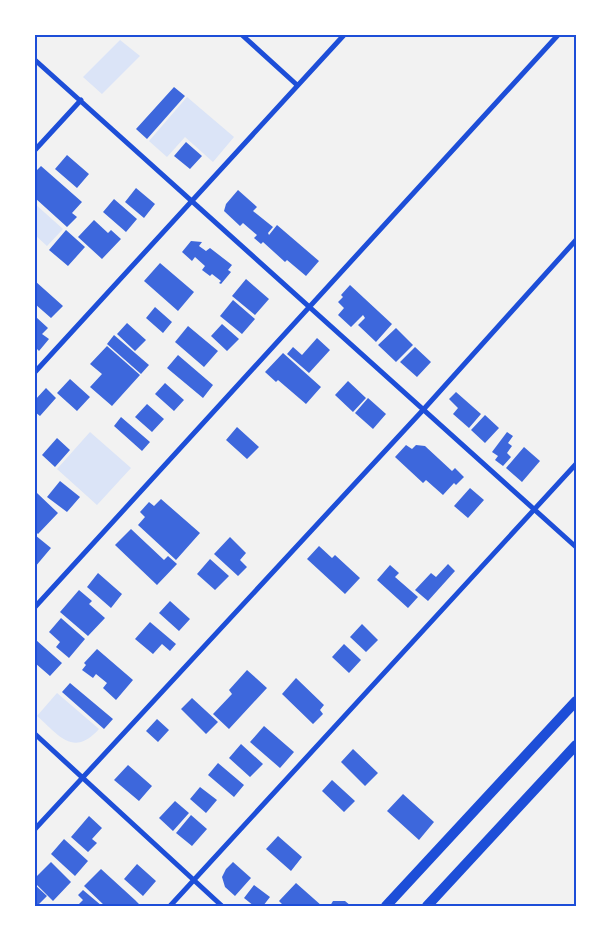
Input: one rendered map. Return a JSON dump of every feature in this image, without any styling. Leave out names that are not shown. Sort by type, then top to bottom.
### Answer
[{"type":"main road","points":[[386,906],[576,701]]},
{"type":"main road","points":[[427,906],[576,745]]},
{"type":"street","points":[[242,35],[297,85]]},
{"type":"street","points":[[35,372],[344,35]]},
{"type":"street","points":[[35,608],[558,35]]},
{"type":"street","points":[[35,60],[576,547]]},
{"type":"street","points":[[35,150],[81,100]]},
{"type":"street","points":[[35,828],[423,410],[576,240]]},
{"type":"street","points":[[170,906],[576,464]]},
{"type":"street","points":[[35,734],[222,906]]},
{"type":"shaded area","points":[[120,40],[140,56],[102,94],[83,77]]},
{"type":"shaded area","points":[[187,97],[234,137],[213,162],[185,137],[167,157],[149,141]]},
{"type":"shaded area","points":[[35,204],[63,229],[47,246],[35,235]]},
{"type":"shaded area","points":[[90,432],[131,468],[97,505],[57,469]]},
{"type":"shaded area","points":[[57,693],[99,729],[90,738],[74,743],[66,740],[37,716]]},
{"type":"building","points":[[174,87],[185,96],[147,139],[136,129]]},
{"type":"building","points":[[186,142],[202,156],[190,169],[174,156]]},
{"type":"building","points":[[67,155],[89,174],[77,188],[55,169]]},
{"type":"building","points":[[41,166],[82,202],[72,213],[77,217],[67,227],[35,198],[35,172]]},
{"type":"building","points":[[136,188],[155,204],[144,218],[125,202]]},
{"type":"building","points":[[238,190],[257,207],[253,211],[273,227],[268,233],[269,235],[277,225],[319,261],[306,276],[287,260],[285,262],[263,242],[261,244],[254,238],[257,235],[243,223],[240,226],[224,211],[226,204]]},
{"type":"building","points":[[114,199],[137,219],[126,232],[103,212]]},
{"type":"building","points":[[94,220],[108,233],[111,230],[121,239],[102,259],[78,237]]},
{"type":"building","points":[[66,230],[85,247],[68,266],[49,250]]},
{"type":"building","points":[[191,241],[202,242],[199,246],[206,251],[210,248],[232,265],[228,270],[231,272],[221,284],[219,283],[221,281],[212,274],[210,276],[202,270],[205,266],[195,257],[192,261],[182,252]]},
{"type":"building","points":[[160,263],[194,292],[178,311],[144,281]]},
{"type":"building","points":[[246,279],[269,299],[255,315],[232,296]]},
{"type":"building","points":[[35,281],[63,306],[51,318],[35,304]]},
{"type":"building","points":[[350,285],[392,324],[376,342],[358,325],[365,318],[363,315],[351,327],[338,315],[344,308],[338,302],[343,297],[341,295]]},
{"type":"building","points":[[233,300],[255,319],[242,334],[220,316]]},
{"type":"building","points":[[155,307],[172,322],[163,333],[146,318]]},
{"type":"building","points":[[36,317],[48,328],[42,334],[49,339],[39,351],[35,347]]},
{"type":"building","points":[[127,323],[146,340],[135,351],[117,334]]},
{"type":"building","points":[[222,324],[239,339],[227,351],[211,336]]},
{"type":"building","points":[[188,326],[218,351],[204,367],[175,342]]},
{"type":"building","points":[[396,328],[413,345],[396,362],[378,345]]},
{"type":"building","points":[[114,335],[149,365],[141,374],[107,344]]},
{"type":"building","points":[[317,338],[330,350],[309,373],[287,354],[293,347],[302,355]]},
{"type":"building","points":[[107,346],[140,375],[112,406],[90,387],[102,374],[90,364]]},
{"type":"building","points":[[415,347],[431,362],[417,377],[400,362]]},
{"type":"building","points":[[283,353],[321,387],[306,404],[278,380],[276,382],[265,372]]},
{"type":"building","points":[[178,355],[213,385],[203,398],[167,368]]},
{"type":"building","points":[[70,379],[90,397],[77,411],[57,393]]},
{"type":"building","points":[[348,381],[366,398],[353,412],[335,395]]},
{"type":"building","points":[[165,383],[184,400],[174,411],[155,394]]},
{"type":"building","points":[[46,388],[56,398],[40,416],[35,412],[35,400]]},
{"type":"building","points":[[456,392],[481,414],[469,428],[453,414],[458,408],[449,399]]},
{"type":"building","points":[[368,398],[386,414],[373,429],[355,413]]},
{"type":"building","points":[[147,404],[164,419],[152,432],[135,417]]},
{"type":"building","points":[[485,415],[499,428],[485,443],[471,430]]},
{"type":"building","points":[[121,417],[150,442],[142,451],[114,426]]},
{"type":"building","points":[[237,427],[259,447],[247,459],[226,440]]},
{"type":"building","points":[[507,432],[513,436],[508,443],[512,446],[507,453],[511,457],[503,466],[495,460],[498,456],[492,452]]},
{"type":"building","points":[[57,438],[70,450],[55,467],[42,455]]},
{"type":"building","points":[[406,445],[412,449],[416,445],[425,446],[452,471],[455,468],[464,477],[456,485],[454,483],[443,495],[426,480],[423,483],[395,457]]},
{"type":"building","points":[[524,447],[540,461],[522,482],[506,468]]},
{"type":"building","points":[[60,481],[80,497],[67,512],[47,497]]},
{"type":"building","points":[[470,488],[484,500],[468,518],[454,506]]},
{"type":"building","points":[[37,493],[58,513],[38,534],[35,531],[35,496]]},
{"type":"building","points":[[161,499],[200,533],[176,560],[138,525],[145,517],[140,512],[149,502],[154,506]]},
{"type":"building","points":[[131,529],[164,560],[168,556],[177,564],[157,585],[115,545]]},
{"type":"building","points":[[35,535],[51,548],[35,567]]},
{"type":"building","points":[[230,537],[246,553],[240,560],[247,567],[238,576],[214,554]]},
{"type":"building","points":[[319,546],[332,558],[335,555],[360,578],[345,594],[307,559]]},
{"type":"building","points":[[210,559],[229,576],[215,590],[197,574]]},
{"type":"building","points":[[448,564],[455,571],[428,601],[415,590],[431,573],[436,577]]},
{"type":"building","points":[[390,565],[399,573],[395,577],[418,597],[408,608],[377,580]]},
{"type":"building","points":[[98,573],[122,594],[111,608],[87,587]]},
{"type":"building","points":[[79,590],[92,601],[89,604],[105,618],[88,636],[60,612]]},
{"type":"building","points":[[170,601],[190,619],[179,631],[159,613]]},
{"type":"building","points":[[61,618],[85,639],[69,658],[56,647],[60,642],[49,632]]},
{"type":"building","points":[[150,622],[176,644],[170,651],[162,644],[153,654],[135,639]]},
{"type":"building","points":[[362,624],[378,640],[366,652],[350,637]]},
{"type":"building","points":[[36,640],[62,663],[50,676],[35,663]]},
{"type":"building","points":[[344,644],[361,660],[349,673],[332,657]]},
{"type":"building","points":[[97,649],[133,680],[116,700],[103,688],[107,683],[96,674],[93,678],[82,670],[86,665],[84,663]]},
{"type":"building","points":[[247,670],[267,688],[229,729],[213,714],[232,694],[229,690]]},
{"type":"building","points":[[296,678],[324,705],[320,710],[323,714],[313,724],[282,694]]},
{"type":"building","points":[[70,683],[113,719],[104,729],[62,692]]},
{"type":"building","points":[[192,698],[218,722],[206,734],[181,709]]},
{"type":"building","points":[[157,719],[169,730],[158,742],[146,731]]},
{"type":"building","points":[[264,726],[294,752],[280,768],[250,742]]},
{"type":"building","points":[[241,744],[263,764],[250,777],[229,758]]},
{"type":"building","points":[[353,749],[378,773],[365,786],[341,762]]},
{"type":"building","points":[[218,763],[244,785],[234,797],[208,775]]},
{"type":"building","points":[[128,765],[152,786],[139,801],[114,780]]},
{"type":"building","points":[[332,780],[355,801],[344,812],[322,791]]},
{"type":"building","points":[[200,787],[217,800],[206,813],[190,799]]},
{"type":"building","points":[[403,794],[434,822],[419,840],[387,811]]},
{"type":"building","points":[[175,801],[189,813],[173,831],[159,818]]},
{"type":"building","points":[[191,815],[207,829],[192,846],[176,833]]},
{"type":"building","points":[[89,816],[102,828],[92,839],[97,843],[88,852],[71,837]]},
{"type":"building","points":[[278,836],[302,857],[291,871],[266,849]]},
{"type":"building","points":[[64,839],[88,861],[75,876],[51,854]]},
{"type":"building","points":[[51,862],[71,882],[53,901],[35,883],[35,878]]},
{"type":"building","points":[[233,862],[251,878],[235,896],[225,887],[222,877],[226,869]]},
{"type":"building","points":[[137,864],[156,881],[143,896],[124,879]]},
{"type":"building","points":[[101,869],[141,906],[105,906],[84,886]]},
{"type":"building","points":[[296,883],[322,906],[284,906],[279,901]]},
{"type":"building","points":[[35,885],[47,896],[37,906],[35,906]]},
{"type":"building","points":[[254,885],[270,897],[263,906],[254,906],[244,898]]},
{"type":"building","points":[[83,890],[102,906],[81,906],[79,904],[83,900],[78,895]]},
{"type":"building","points":[[333,901],[345,901],[351,906],[330,906]]}]
